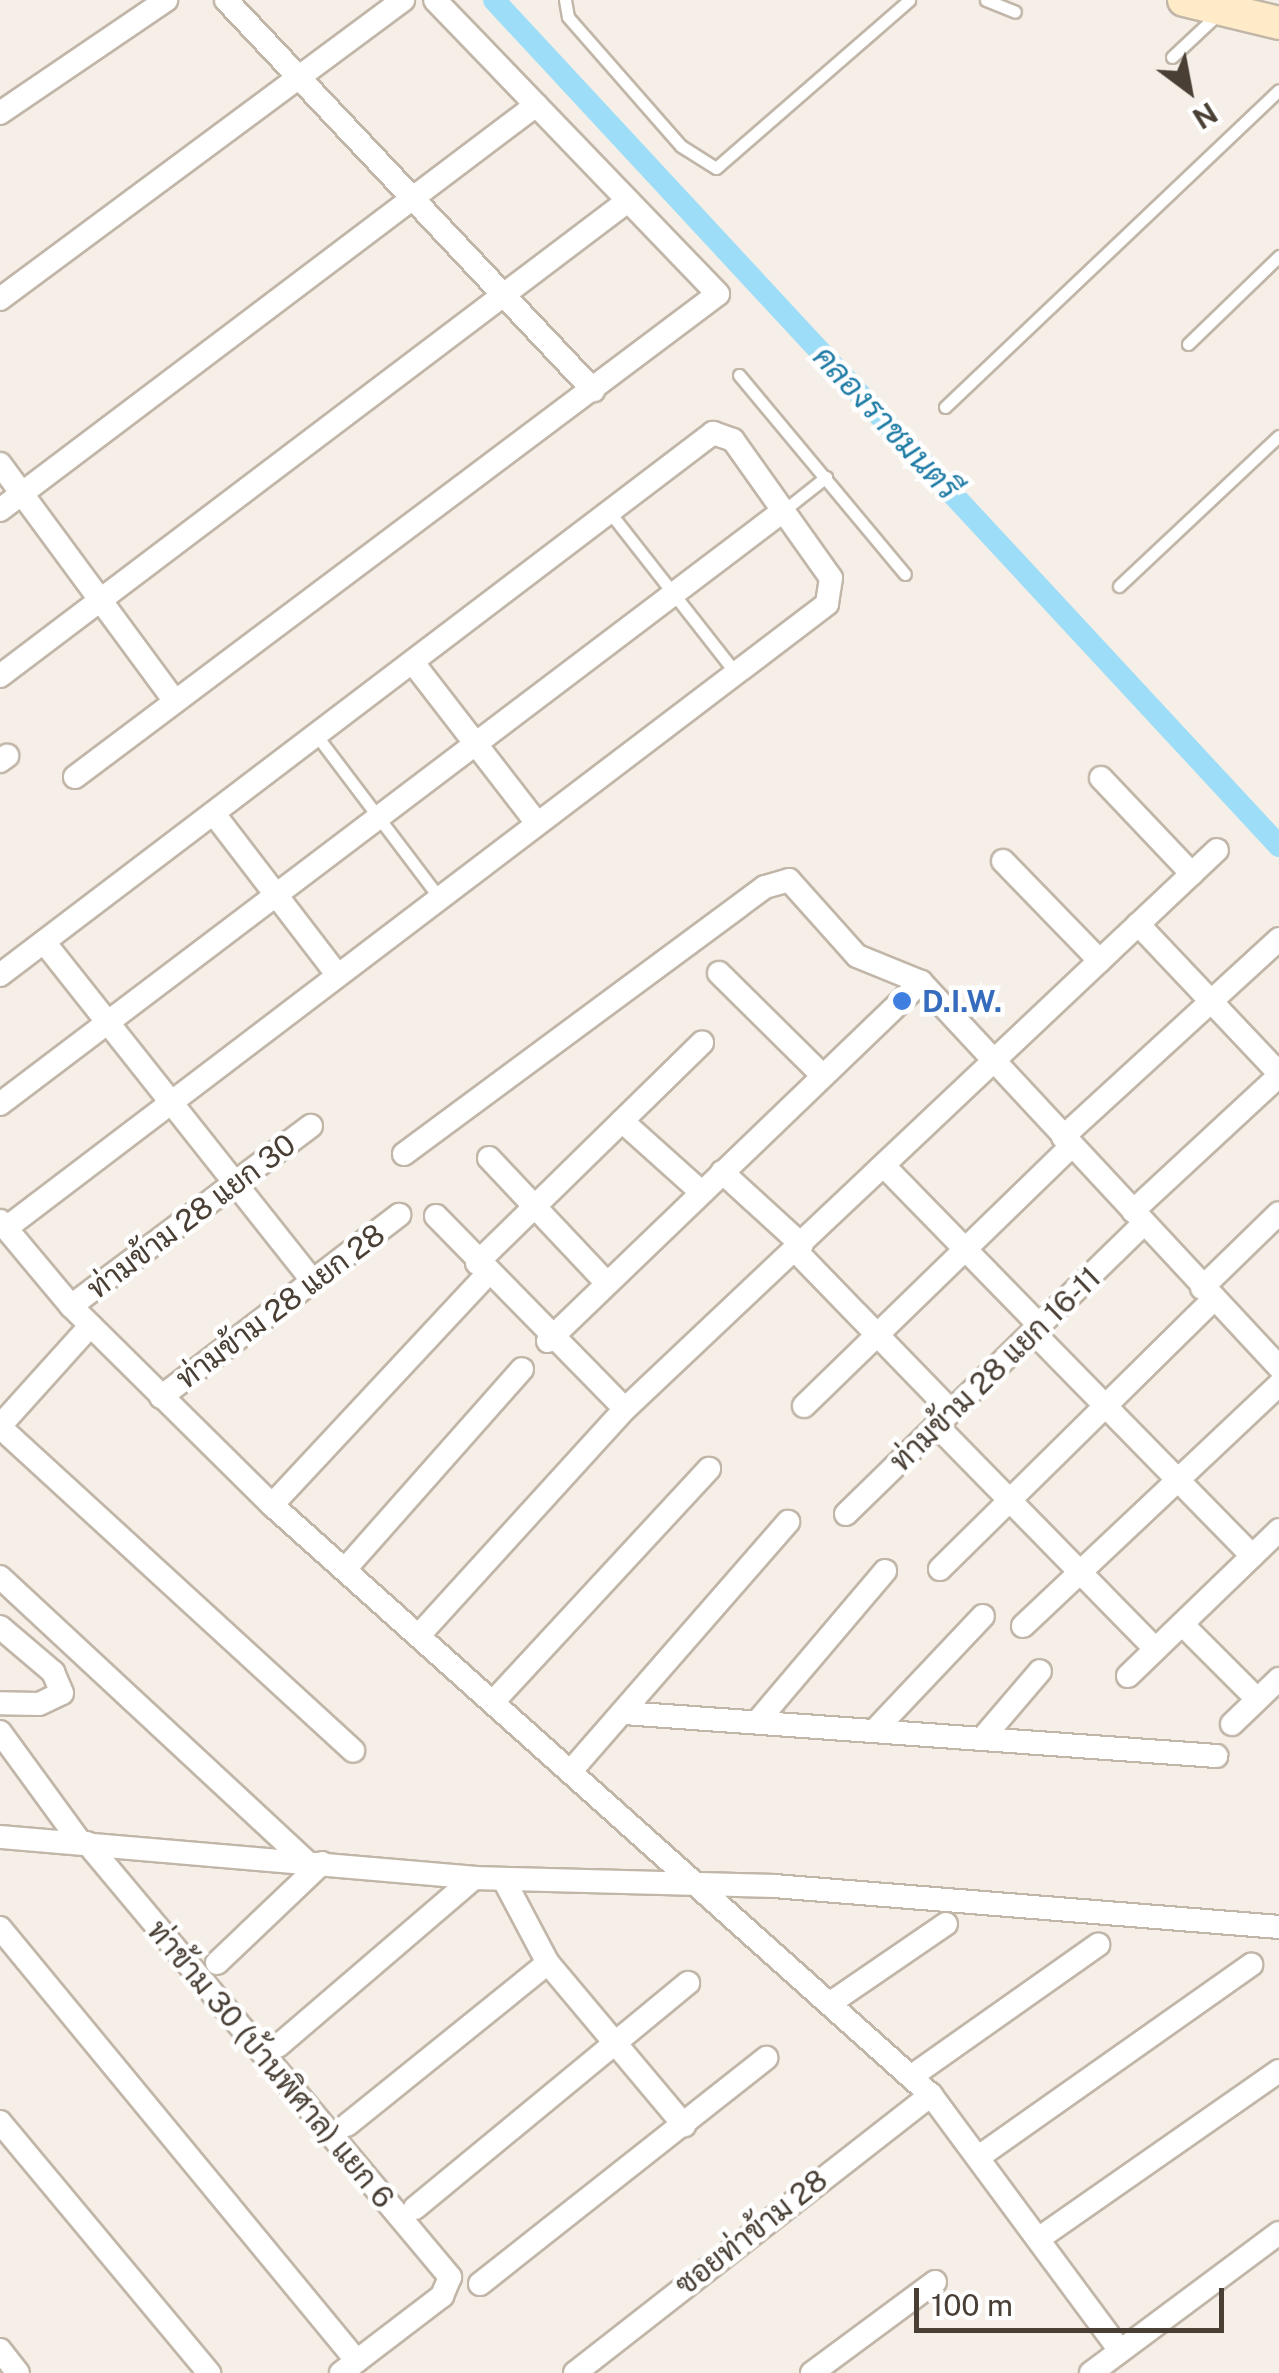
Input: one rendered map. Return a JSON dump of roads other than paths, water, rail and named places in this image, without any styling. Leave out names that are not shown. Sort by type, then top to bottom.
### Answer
[{"type":"street","points":[[0,113],[166,0]]},
{"type":"street","points":[[226,0],[594,390]]},
{"type":"street","points":[[0,298],[403,0]]},
{"type":"street","points":[[75,777],[718,294],[625,203],[435,0]]},
{"type":"street","points":[[1184,0],[1279,24]]},
{"type":"street","points":[[0,510],[536,105]]},
{"type":"street","points":[[0,676],[506,297],[625,203]]},
{"type":"street","points":[[0,975],[720,432],[783,511],[836,595],[171,1104],[3,1225],[90,1326],[272,1505],[422,1632],[493,1702],[832,2002],[931,2095],[1041,2237],[1119,2349]]},
{"type":"street","points":[[0,464],[176,702]]},
{"type":"street","points":[[0,1104],[277,898],[783,511]]},
{"type":"street","points":[[414,664],[537,823]]},
{"type":"street","points":[[1101,778],[1192,874]]},
{"type":"street","points":[[214,814],[336,974]]},
{"type":"street","points":[[422,1632],[624,1410],[996,1066],[1217,850]]},
{"type":"street","points":[[1004,861],[1100,961]]},
{"type":"street","points":[[404,1154],[777,881],[798,885],[856,956],[921,982],[1278,1368],[1178,1480],[1023,1626]]},
{"type":"street","points":[[1138,924],[1279,1074]]},
{"type":"street","points":[[804,1406],[966,1248],[1067,1142],[1279,940]]},
{"type":"street","points":[[44,942],[312,1280]]},
{"type":"street","points":[[720,973],[822,1074]]},
{"type":"street","points":[[548,1340],[921,982]]},
{"type":"street","points":[[272,1505],[535,1206],[702,1043]]},
{"type":"street","name":"ท่ามข้าม 28 แยก 16-11","points":[[846,1514],[1038,1330],[1139,1217],[1279,1074]]},
{"type":"street","points":[[622,1122],[701,1192]]},
{"type":"street","name":"ท่ามข้าม 28 แยก 30","points":[[71,1306],[311,1126]]},
{"type":"street","points":[[490,1158],[607,1283]]},
{"type":"street","points":[[886,1168],[966,1248],[1104,1407],[1178,1480],[1269,1547],[1128,1676]]},
{"type":"street","points":[[722,1172],[799,1248],[878,1335],[1010,1500],[1156,1649]]},
{"type":"street","points":[[940,1569],[1104,1407],[1279,1213]]},
{"type":"street","name":"ท่ามข้าม 28 แยก 28","points":[[160,1397],[398,1216]]},
{"type":"street","points":[[436,1216],[548,1340],[624,1410]]},
{"type":"street","points":[[90,1326],[0,1426],[353,1751]]},
{"type":"street","points":[[347,1567],[522,1368]]},
{"type":"street","points":[[493,1702],[708,1470]]},
{"type":"street","points":[[570,1772],[788,1522]]},
{"type":"street","points":[[758,1722],[885,1571]]},
{"type":"street","points":[[0,1576],[314,1862]]},
{"type":"street","points":[[876,1728],[984,1616]]},
{"type":"street","points":[[1182,1624],[1258,1700]]},
{"type":"street","points":[[0,1626],[53,1672],[62,1692],[39,1704],[0,1702]]},
{"type":"street","points":[[982,1739],[1040,1671]]},
{"type":"street","points":[[1232,1724],[1279,1679]]},
{"type":"street","points":[[624,1712],[1216,1756]]},
{"type":"street","name":"ท่าข้าม 30 (บ้านพิศาล) แยก 6","points":[[0,1732],[84,1843],[450,2286],[349,2367]]},
{"type":"street","points":[[0,1837],[474,1878],[699,1883],[1279,1928]]},
{"type":"street","points":[[217,1963],[314,1862]]},
{"type":"street","points":[[278,2046],[474,1878]]},
{"type":"street","points":[[504,1880],[548,1964],[684,2125]]},
{"type":"street","points":[[832,2002],[946,1924]]},
{"type":"street","points":[[0,1928],[349,2367]]},
{"type":"street","points":[[912,2076],[1098,1946]]},
{"type":"street","points":[[347,2124],[548,1964]]},
{"type":"street","points":[[980,2156],[1250,1965]]},
{"type":"street","points":[[415,2208],[688,1983]]},
{"type":"street","points":[[480,2284],[766,2058]]},
{"type":"street","points":[[1041,2237],[1279,2071]]},
{"type":"street","name":"ซอยท่าข้าม 28","points":[[575,2373],[931,2095]]},
{"type":"street","points":[[0,2122],[209,2373]]},
{"type":"street","points":[[1090,2373],[1279,2233]]},
{"type":"street","points":[[812,2373],[935,2282]]},
{"type":"street","points":[[0,2350],[18,2373]]},
{"type":"lane","points":[[566,0],[568,17],[681,146],[716,168],[909,0]]},
{"type":"lane","points":[[986,0],[1015,12]]},
{"type":"lane","points":[[1172,57],[1222,10]]},
{"type":"lane","points":[[944,407],[1279,90]]},
{"type":"lane","points":[[1188,344],[1276,265]]},
{"type":"lane","points":[[739,375],[905,574]]},
{"type":"lane","points":[[1119,586],[1279,436]]},
{"type":"lane","points":[[783,511],[826,477]]},
{"type":"lane","points":[[611,514],[735,672]]},
{"type":"lane","points":[[317,736],[438,896]]},
{"type":"waterway","name":"คลองราชมนตรี","points":[[494,0],[1279,846]]},
{"type":"place","name":"D.I.W.","points":[[902,1001]]}]
